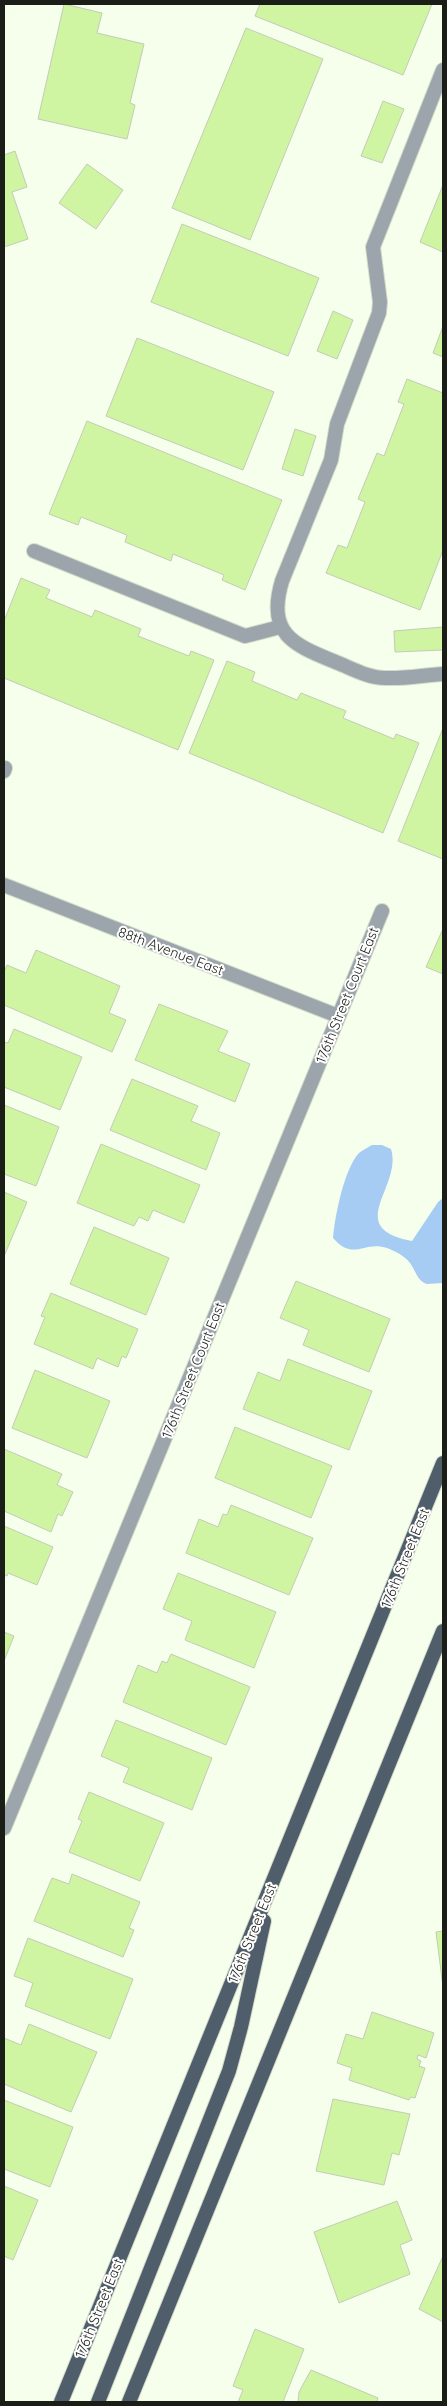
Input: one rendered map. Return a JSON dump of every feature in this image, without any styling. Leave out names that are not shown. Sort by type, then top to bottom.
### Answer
[{"type":"main road","name":"176th Street East","points":[[61,2402],[443,1464]]},
{"type":"main road","points":[[129,2402],[443,1631]]},
{"type":"main road","points":[[98,2402],[229,2070],[241,2027],[272,1883]]},
{"type":"street","points":[[443,70],[373,247],[380,302],[379,313],[337,424],[331,460],[282,581],[277,599],[277,616],[280,628],[290,640],[302,648],[371,676],[386,678],[443,674]]},
{"type":"street","points":[[34,551],[245,636],[280,628]]},
{"type":"street","name":"88th Avenue East","points":[[4,885],[338,1016]]},
{"type":"street","name":"176th Street Court East","points":[[4,1828],[382,911]]},
{"type":"water","points":[[372,1145],[382,1145],[391,1149],[390,1178],[380,1204],[378,1216],[381,1226],[391,1235],[412,1241],[438,1202],[443,1198],[443,1283],[424,1283],[408,1260],[390,1249],[372,1246],[353,1250],[347,1249],[333,1238],[338,1206],[349,1170],[359,1153]]},
{"type":"building","points":[[64,4],[102,13],[97,33],[144,44],[130,103],[135,105],[127,139],[38,119]]},
{"type":"building","points":[[260,4],[432,4],[403,75],[255,16]]},
{"type":"building","points":[[246,28],[323,59],[250,240],[172,208]]},
{"type":"building","points":[[383,101],[404,109],[382,163],[361,156]]},
{"type":"building","points":[[15,151],[27,187],[12,192],[28,239],[4,247],[4,155]]},
{"type":"building","points":[[87,164],[123,190],[96,229],[59,203]]},
{"type":"building","points":[[443,185],[443,252],[420,242]]},
{"type":"building","points":[[182,224],[319,278],[288,356],[151,302]]},
{"type":"building","points":[[333,311],[353,320],[337,359],[317,351]]},
{"type":"building","points":[[443,326],[443,357],[433,353]]},
{"type":"building","points":[[137,338],[274,392],[243,470],[106,416]]},
{"type":"building","points":[[407,379],[443,393],[443,550],[420,610],[326,573],[338,545],[347,548],[365,502],[358,499],[377,453],[384,456],[404,404],[398,402]]},
{"type":"building","points":[[87,421],[282,500],[245,590],[222,580],[224,575],[173,554],[171,561],[125,542],[127,535],[81,517],[78,525],[49,514]]},
{"type":"building","points":[[295,429],[316,436],[303,476],[282,469]]},
{"type":"building","points":[[21,578],[50,590],[46,598],[92,617],[95,610],[141,629],[138,636],[189,656],[191,651],[214,660],[178,750],[4,678],[4,621]]},
{"type":"building","points":[[443,627],[443,650],[395,652],[394,631]]},
{"type":"building","points":[[227,661],[255,672],[252,681],[297,700],[301,693],[346,711],[343,718],[394,739],[396,734],[419,743],[383,833],[189,753]]},
{"type":"building","points":[[443,728],[443,859],[398,841]]},
{"type":"building","points":[[443,931],[443,974],[426,967]]},
{"type":"building","points":[[36,950],[120,986],[109,1013],[126,1020],[112,1052],[4,1005],[4,972],[7,965],[26,973]]},
{"type":"building","points":[[159,1004],[228,1031],[218,1051],[250,1064],[235,1102],[135,1060]]},
{"type":"building","points":[[14,1029],[82,1057],[60,1110],[4,1087],[4,1042],[8,1043]]},
{"type":"building","points":[[132,1079],[198,1106],[191,1121],[220,1133],[206,1170],[110,1130]]},
{"type":"building","points":[[4,1105],[59,1127],[36,1186],[4,1174]]},
{"type":"building","points":[[101,1144],[200,1185],[184,1223],[153,1210],[148,1221],[139,1217],[134,1226],[77,1203]]},
{"type":"building","points":[[4,1192],[27,1202],[5,1254],[4,1253]]},
{"type":"building","points":[[94,1227],[169,1258],[146,1315],[70,1284]]},
{"type":"building","points":[[296,1281],[390,1319],[369,1372],[303,1345],[309,1330],[280,1318]]},
{"type":"building","points":[[51,1293],[138,1329],[126,1358],[122,1356],[118,1367],[97,1358],[93,1369],[34,1344],[45,1317],[41,1316]]},
{"type":"building","points":[[288,1359],[372,1391],[349,1450],[243,1409],[258,1372],[280,1381]]},
{"type":"building","points":[[35,1370],[110,1401],[87,1458],[12,1428]]},
{"type":"building","points":[[235,1427],[332,1466],[311,1518],[215,1478]]},
{"type":"building","points":[[4,1449],[62,1474],[57,1485],[73,1492],[62,1516],[58,1514],[51,1532],[4,1511]]},
{"type":"building","points":[[231,1505],[313,1538],[289,1595],[186,1553],[199,1519],[218,1527],[223,1514],[227,1515]]},
{"type":"building","points":[[4,1526],[53,1547],[37,1585],[8,1573],[7,1576],[4,1575]]},
{"type":"building","points":[[178,1573],[276,1612],[254,1668],[185,1640],[192,1621],[163,1609]]},
{"type":"building","points":[[4,1632],[14,1636],[4,1661]]},
{"type":"building","points":[[171,1654],[250,1687],[226,1745],[123,1702],[138,1665],[157,1673],[162,1661],[167,1663]]},
{"type":"building","points":[[116,1720],[212,1758],[192,1810],[123,1782],[129,1768],[101,1756]]},
{"type":"building","points":[[89,1792],[164,1823],[140,1881],[69,1852],[82,1821],[78,1819]]},
{"type":"building","points":[[72,1874],[140,1902],[129,1928],[134,1930],[123,1957],[34,1921],[52,1878],[69,1884]]},
{"type":"building","points":[[443,1931],[443,1987],[436,1932]]},
{"type":"building","points":[[28,1938],[133,1979],[110,2039],[25,2006],[33,1983],[14,1976]]},
{"type":"building","points":[[372,2012],[434,2033],[426,2058],[418,2055],[417,2059],[421,2061],[419,2066],[425,2068],[415,2098],[411,2097],[409,2100],[349,2080],[352,2068],[337,2063],[346,2034],[363,2039]]},
{"type":"building","points":[[29,2024],[97,2052],[71,2112],[4,2084],[4,2038],[21,2045]]},
{"type":"building","points":[[333,2099],[410,2114],[399,2155],[392,2153],[384,2185],[316,2171]]},
{"type":"building","points":[[4,2100],[73,2127],[50,2187],[4,2169]]},
{"type":"building","points":[[4,2186],[38,2200],[13,2260],[4,2256]]},
{"type":"building","points":[[397,2201],[412,2240],[400,2245],[410,2274],[339,2303],[314,2232]]},
{"type":"building","points":[[443,2256],[443,2322],[419,2309]]},
{"type":"building","points":[[255,2329],[304,2349],[283,2402],[238,2402],[243,2390],[233,2386]]},
{"type":"building","points":[[311,2370],[378,2398],[377,2402],[298,2402],[299,2392]]}]
